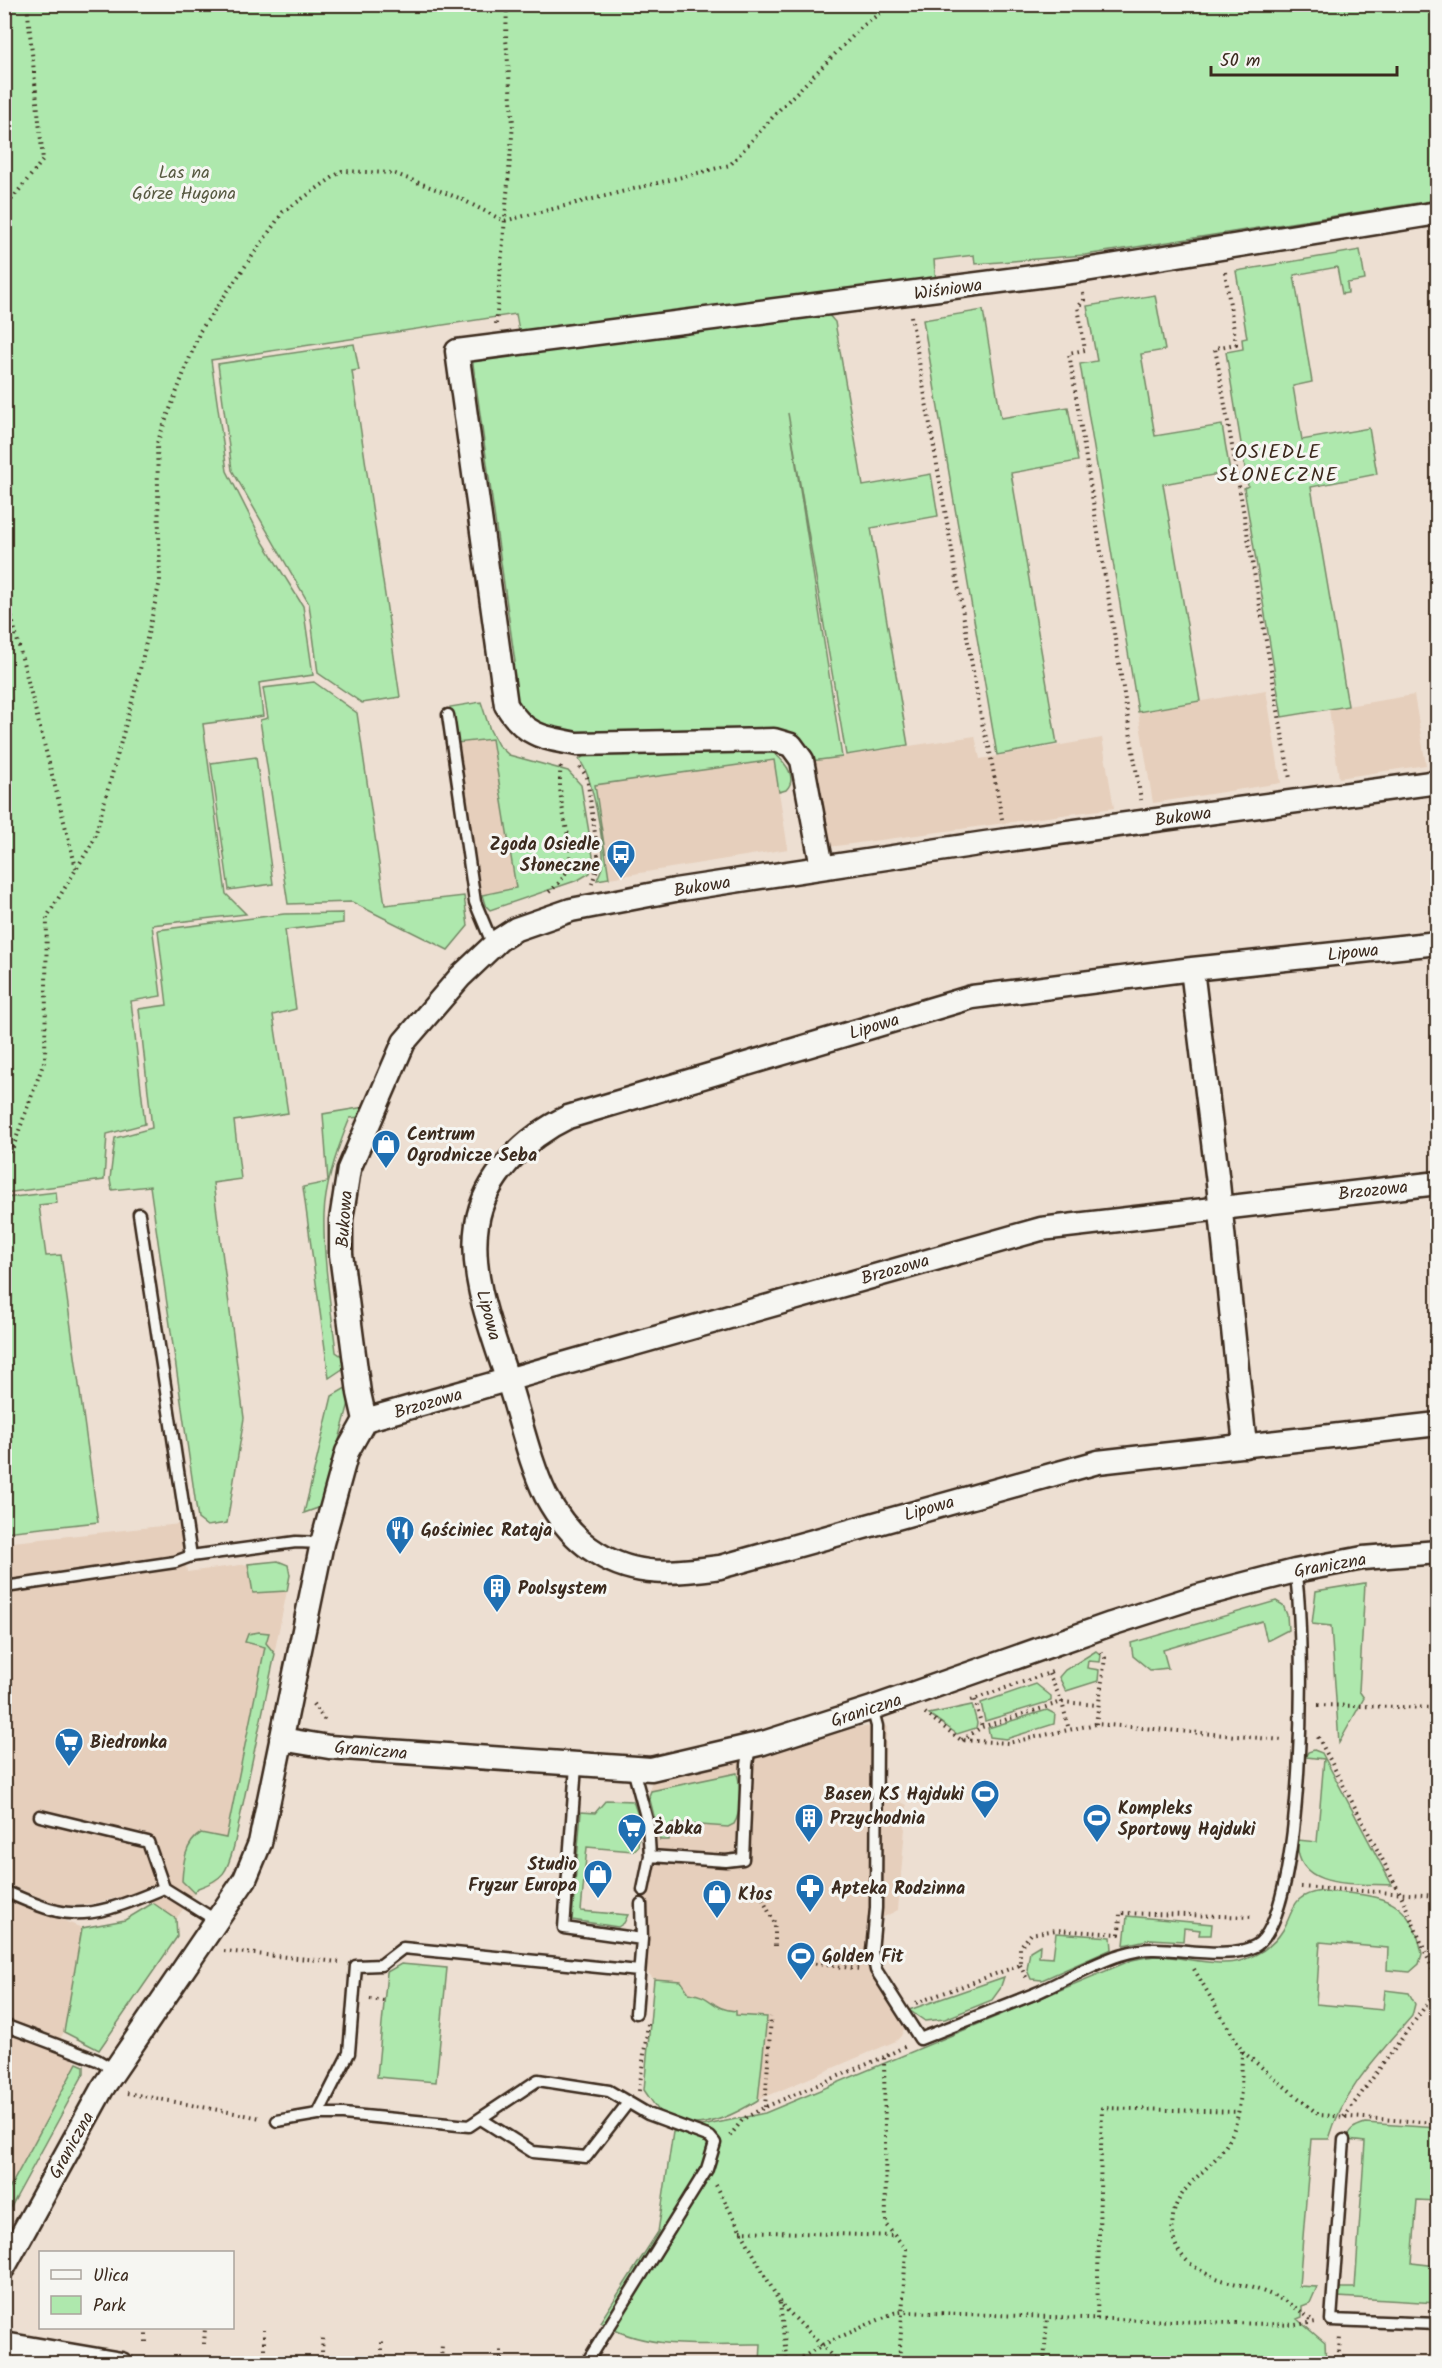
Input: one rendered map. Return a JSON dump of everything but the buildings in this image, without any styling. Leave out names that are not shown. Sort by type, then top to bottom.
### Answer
[{"type":"street","name":"Wiśniowa","points":[[822,867],[802,760],[791,745],[774,740],[577,744],[530,732],[517,722],[506,705],[457,351],[1079,271],[1437,213]]},
{"type":"street","name":"Bukowa","points":[[365,1420],[341,1254],[341,1220],[349,1169],[404,1042],[431,1008],[494,945],[516,929],[545,918],[602,904],[822,867],[1293,800],[1437,782]]},
{"type":"street","name":"Lipowa","points":[[1437,943],[1192,969],[972,998],[568,1117],[554,1124],[510,1159],[488,1193],[477,1224],[475,1248],[478,1274],[508,1379],[536,1472],[547,1497],[578,1540],[614,1563],[634,1570],[678,1573],[720,1567],[1098,1462],[1437,1424]]},
{"type":"street","points":[[1192,969],[1221,1206],[1245,1446]]},
{"type":"street","name":"Brzozowa","points":[[365,1420],[1041,1229],[1221,1206],[1437,1183]]},
{"type":"street","name":"Graniczna","points":[[4,2267],[108,2080],[245,1879],[260,1843],[322,1543],[348,1452],[365,1420]]},
{"type":"street","name":"Graniczna","points":[[281,1739],[329,1747],[576,1766],[651,1769],[750,1746],[872,1708],[1111,1624],[1295,1571],[1363,1558],[1437,1552]]},
{"type":"street","points":[[4,2344],[121,2364]]},
{"type":"lane","points":[[448,715],[475,902],[494,945]]},
{"type":"lane","points":[[139,1214],[191,1556]]},
{"type":"lane","points":[[5,1587],[175,1562],[191,1556],[296,1542],[322,1543]]},
{"type":"lane","points":[[872,1708],[877,1726],[876,1908],[872,1951],[876,1970],[920,2038],[1034,1994],[1119,1955],[1150,1948],[1184,1952],[1240,1951],[1256,1945],[1266,1935],[1276,1918],[1286,1886],[1299,1742],[1301,1616],[1295,1571]]},
{"type":"lane","points":[[650,1856],[726,1861],[743,1859],[747,1765],[750,1746]]},
{"type":"lane","points":[[576,1766],[564,1928],[642,1939]]},
{"type":"lane","points":[[633,1769],[648,1824],[650,1856],[643,1890]]},
{"type":"lane","points":[[40,1816],[148,1842],[164,1888],[217,1922]]},
{"type":"lane","points":[[4,1891],[58,1912],[82,1913],[110,1908],[164,1888]]},
{"type":"lane","points":[[636,2013],[642,1939],[641,1904]]},
{"type":"lane","points":[[318,2114],[349,2053],[356,1966],[381,1965],[402,1948],[639,1971]]},
{"type":"lane","points":[[4,2025],[97,2060],[108,2080]]},
{"type":"lane","points":[[277,2121],[318,2114],[469,2126],[538,2080],[609,2091],[627,2104],[710,2138],[715,2144],[707,2169],[586,2364]]},
{"type":"lane","points":[[481,2119],[533,2152],[586,2157],[627,2104]]},
{"type":"lane","points":[[1344,2140],[1331,2320],[1437,2324]]},
{"type":"path","points":[[4,209],[43,160],[27,4]]},
{"type":"path","points":[[495,345],[513,124],[506,39],[507,4]]},
{"type":"path","points":[[4,1155],[12,1150],[45,1059],[47,917],[93,840],[136,687],[160,581],[157,443],[200,331],[283,212],[342,171],[393,173],[459,198],[504,221],[730,165],[780,109],[864,25],[892,4]]},
{"type":"path","points":[[1221,249],[1236,344],[1215,348],[1293,800]]},
{"type":"path","points":[[1079,271],[1084,300],[1078,307],[1085,350],[1069,353],[1142,805]]},
{"type":"path","points":[[907,294],[982,728],[989,747],[1003,825]]},
{"type":"path","points":[[4,452],[7,459],[4,514]]},
{"type":"path","points":[[4,588],[76,868]]},
{"type":"path","points":[[548,892],[557,885],[569,867],[572,856],[561,790],[562,761],[580,766],[587,777],[599,862],[592,884],[602,904]]},
{"type":"path","points":[[1093,1648],[1108,1646]]},
{"type":"path","points":[[1096,1724],[1105,1658],[1099,1649]]},
{"type":"path","points":[[965,1702],[1057,1670]]},
{"type":"path","points":[[1049,1674],[1062,1702],[1069,1730]]},
{"type":"path","points":[[312,1700],[315,1711],[331,1727]]},
{"type":"path","points":[[975,1700],[982,1727]]},
{"type":"path","points":[[961,1740],[982,1727],[1062,1702],[1097,1705]]},
{"type":"path","points":[[1437,1708],[1300,1704],[1401,1895],[1437,1982]]},
{"type":"path","points":[[935,1708],[924,1712],[961,1740],[1008,1743],[1096,1724],[1299,1742]]},
{"type":"path","points":[[1286,1886],[1437,1896]]},
{"type":"path","points":[[760,1894],[775,1924],[776,1948]]},
{"type":"path","points":[[900,2008],[1020,1965],[1020,1947],[1031,1934],[1056,1930],[1119,1934],[1120,1913],[1276,1918]]},
{"type":"path","points":[[200,1948],[340,1962],[356,1966]]},
{"type":"path","points":[[1184,1952],[1242,2051],[1319,2115],[1437,2123]]},
{"type":"path","points":[[809,1963],[876,1970]]},
{"type":"path","points":[[1344,2140],[1343,2117],[1437,1989]]},
{"type":"path","points":[[627,2104],[640,2090],[645,2066],[649,2015],[636,2013]]},
{"type":"path","points":[[765,2107],[771,2017]]},
{"type":"path","points":[[840,2364],[780,2303],[707,2169],[742,2119],[884,2057],[920,2038]]},
{"type":"path","points":[[1242,2051],[1239,2112],[1230,2138],[1223,2149],[1179,2197],[1172,2220],[1175,2244],[1183,2258],[1196,2268],[1214,2278],[1249,2287],[1299,2308],[1314,2322]]},
{"type":"path","points":[[884,2057],[886,2225],[906,2249],[899,2364]]},
{"type":"path","points":[[108,2080],[277,2121]]},
{"type":"path","points":[[1097,2319],[1102,2109],[1239,2112]]},
{"type":"path","points":[[740,2231],[879,2238],[894,2236]]},
{"type":"path","points":[[780,2303],[780,2326],[789,2364],[822,2344],[894,2313],[902,2312],[1295,2325],[1331,2320]]},
{"type":"path","points":[[1044,2364],[1047,2317]]},
{"type":"path","points":[[146,2329],[146,2342]]},
{"type":"path","points":[[204,2344],[205,2329]]},
{"type":"path","points":[[264,2330],[264,2349]]},
{"type":"path","points":[[322,2352],[323,2335]]},
{"type":"path","points":[[381,2356],[382,2340]]},
{"type":"path","points":[[441,2360],[442,2345]]},
{"type":"path","points":[[1338,2345],[1338,2364]]},
{"type":"path","points":[[501,2350],[501,2364]]},
{"type":"shaded area","points":[[1266,690],[1281,783],[1153,803],[1138,712]]},
{"type":"shaded area","points":[[1414,695],[1426,765],[1339,778],[1329,709]]},
{"type":"shaded area","points":[[975,736],[980,759],[1102,738],[1114,808],[829,847],[811,761]]},
{"type":"shaded area","points":[[492,739],[516,889],[482,895],[456,743]]},
{"type":"shaded area","points":[[774,760],[788,849],[609,878],[595,785]]},
{"type":"shaded area","points":[[180,1524],[187,1572],[248,1564],[253,1593],[287,1591],[238,1829],[227,1868],[216,1882],[198,1888],[176,1919],[139,1893],[90,1904],[61,1906],[5,1883],[4,1543]]},
{"type":"shaded area","points":[[887,1726],[883,1787],[893,1798],[907,1805],[898,1910],[882,1918],[879,1959],[885,1974],[911,2013],[901,2036],[896,2041],[758,2100],[736,2113],[714,2121],[691,2124],[644,2090],[654,1979],[643,1968],[635,1930],[651,1781],[770,1753],[857,1727]]},
{"type":"shaded area","points":[[5,1897],[82,1928],[64,2032],[57,2044],[77,2063],[5,2197]]},
{"type":"green space","name":"Las na Górze Hugona","points":[[4,5],[1437,5],[1437,200],[1085,255],[975,264],[974,255],[934,260],[936,283],[519,331],[516,314],[211,360],[227,471],[263,542],[303,606],[313,675],[259,683],[263,716],[203,724],[226,894],[246,914],[152,925],[161,996],[131,1001],[145,1124],[107,1134],[104,1180],[5,1193]]},
{"type":"green space","points":[[1360,250],[1365,280],[1347,283],[1348,293],[1342,294],[1337,267],[1294,275],[1312,382],[1293,386],[1302,440],[1369,428],[1377,474],[1311,487],[1348,706],[1282,717],[1244,488],[1248,486],[1226,352],[1243,349],[1242,339],[1247,338],[1236,271]]},
{"type":"green space","points":[[1155,295],[1165,350],[1141,354],[1155,436],[1222,425],[1230,472],[1163,484],[1200,701],[1138,712],[1080,364],[1097,361],[1087,306]]},
{"type":"green space","points":[[983,310],[1001,418],[1068,407],[1078,461],[1011,473],[1057,744],[997,755],[923,320]]},
{"type":"green space","points":[[827,313],[835,322],[863,486],[931,474],[938,516],[871,528],[908,745],[846,755],[788,413],[842,757],[811,761],[807,746],[796,738],[578,737],[521,718],[505,667],[515,662],[472,357]]},
{"type":"green space","points":[[354,344],[359,370],[352,371],[400,697],[362,703],[318,673],[309,604],[232,470],[218,364]]},
{"type":"green space","points":[[314,682],[357,713],[385,905],[464,896],[468,926],[448,950],[352,902],[288,904],[260,720],[268,718],[263,688]]},
{"type":"green space","points":[[481,702],[490,730],[498,745],[509,755],[568,771],[581,785],[593,856],[590,873],[578,880],[490,910],[485,905],[482,895],[516,888],[492,739],[456,743],[450,707]]},
{"type":"green space","points":[[770,750],[784,762],[790,773],[790,785],[786,790],[779,792],[774,760],[595,785],[609,878],[597,880],[603,864],[602,840],[593,793],[584,767],[579,760],[584,756]]},
{"type":"green space","points":[[256,757],[273,884],[229,890],[211,763]]},
{"type":"green space","points":[[343,913],[343,923],[285,930],[296,1009],[273,1015],[288,1113],[234,1121],[241,1179],[213,1183],[244,1418],[227,1523],[207,1526],[198,1519],[150,1186],[112,1190],[110,1179],[115,1138],[152,1128],[139,1009],[167,1005],[158,930],[284,914]]},
{"type":"green space","points":[[365,1107],[361,1117],[350,1118],[333,1165],[325,1203],[325,1249],[336,1352],[346,1359],[347,1366],[329,1378],[303,1187],[328,1182],[323,1114]]},
{"type":"green space","points":[[56,1192],[57,1203],[39,1205],[46,1256],[61,1255],[98,1522],[5,1532],[5,1198]]},
{"type":"green space","points":[[349,1386],[349,1403],[322,1503],[318,1508],[304,1513],[332,1396]]},
{"type":"green space","points":[[278,1561],[288,1565],[290,1575],[287,1591],[253,1593],[248,1564]]},
{"type":"green space","points":[[1365,1583],[1359,1691],[1364,1698],[1339,1743],[1331,1626],[1312,1624],[1316,1591]]},
{"type":"green space","points":[[1276,1601],[1283,1605],[1287,1615],[1288,1630],[1267,1641],[1262,1621],[1163,1650],[1168,1668],[1150,1670],[1133,1656],[1131,1643]]},
{"type":"green space","points":[[269,1633],[266,1643],[275,1654],[234,1846],[229,1862],[219,1878],[198,1888],[194,1893],[182,1881],[184,1861],[191,1842],[201,1833],[226,1838],[265,1647],[245,1642],[248,1634]]},
{"type":"green space","points":[[1096,1651],[1101,1655],[1100,1662],[1088,1661],[1087,1668],[1099,1670],[1098,1681],[1066,1691],[1059,1677],[1065,1670]]},
{"type":"green space","points":[[1036,1684],[1051,1696],[1051,1701],[985,1721],[981,1703]]},
{"type":"green space","points":[[972,1705],[977,1723],[976,1728],[957,1734],[929,1714]]},
{"type":"green space","points":[[1047,1710],[1055,1714],[1054,1724],[1006,1739],[990,1737],[988,1728]]},
{"type":"green space","points":[[1314,1750],[1322,1753],[1392,1885],[1330,1881],[1306,1868],[1299,1856],[1298,1840],[1317,1842],[1324,1759],[1305,1757],[1308,1752]]},
{"type":"green space","points":[[737,1773],[740,1799],[734,1824],[728,1827],[672,1823],[669,1840],[660,1840],[649,1796],[651,1791]]},
{"type":"green space","points":[[606,1800],[633,1801],[640,1821],[638,1847],[633,1851],[587,1847],[581,1911],[628,1915],[624,1923],[618,1927],[572,1920],[581,1812],[595,1813]]},
{"type":"green space","points":[[1322,1891],[1374,1897],[1399,1908],[1409,1919],[1417,1934],[1422,1954],[1419,1964],[1410,1972],[1387,1970],[1388,1948],[1320,1942],[1316,2004],[1383,2010],[1385,1990],[1409,1993],[1415,2004],[1412,2016],[1363,2073],[1343,2104],[1329,2139],[1311,2139],[1299,2286],[1317,2287],[1310,2303],[1302,2306],[1302,2317],[1297,2319],[1325,2343],[1326,2363],[760,2363],[761,2344],[699,2345],[657,2342],[618,2332],[600,2322],[658,2232],[673,2132],[765,2113],[1132,1960],[1160,1956],[1213,1963],[1243,1960],[1260,1952],[1275,1940],[1299,1900]]},
{"type":"green space","points":[[153,1903],[176,1919],[177,1937],[99,2050],[64,2032],[82,1928],[125,1920]]},
{"type":"green space","points":[[1127,1916],[1212,1924],[1211,1935],[1199,1935],[1200,1930],[1184,1928],[1183,1941],[1151,1939],[1124,1945]]},
{"type":"green space","points":[[1056,1933],[1111,1937],[1112,1949],[1042,1980],[1031,1979],[1027,1970],[1030,1951],[1040,1945],[1039,1957],[1053,1958]]},
{"type":"green space","points":[[401,1964],[447,1968],[436,2082],[377,2077],[387,1972]]},
{"type":"green space","points":[[1004,1977],[1000,1989],[992,2000],[945,2019],[925,2021],[909,2010]]},
{"type":"green space","points":[[654,1979],[681,1981],[689,1993],[703,1997],[721,2008],[736,2011],[736,2015],[767,2017],[758,2100],[725,2117],[700,2124],[676,2122],[659,2111],[644,2090]]},
{"type":"green space","points":[[77,2063],[84,2066],[84,2073],[5,2218],[5,2197]]},
{"type":"green space","points":[[1365,2123],[1437,2128],[1437,2201],[1417,2200],[1412,2263],[1437,2266],[1437,2303],[1338,2297],[1337,2288],[1355,2288],[1365,2142],[1347,2140],[1347,2136],[1355,2127]]},
{"type":"place","name":"Zgoda Osiedle Słoneczne","points":[[621,880]]},
{"type":"place","name":"Centrum Ogrodnicze Seba","points":[[386,1170]]},
{"type":"place","name":"Gościniec Rataja","points":[[400,1556]]},
{"type":"place","name":"Poolsystem","points":[[497,1614]]},
{"type":"place","name":"Biedronka","points":[[69,1768]]},
{"type":"place","name":"Basen KS Hajduki","points":[[985,1820]]},
{"type":"place","name":"Przychodnia","points":[[809,1844]]},
{"type":"place","name":"Kompleks Sportowy Hajduki","points":[[1097,1844]]},
{"type":"place","name":"Żabka","points":[[632,1854]]},
{"type":"place","name":"Studio Fryzur Europa","points":[[598,1900]]},
{"type":"place","name":"Apteka Rodzinna","points":[[810,1914]]},
{"type":"place","name":"Kłos","points":[[717,1920]]},
{"type":"place","name":"Golden Fit","points":[[801,1982]]},
{"type":"district","name":"OSIEDLE SŁONECZNE","points":[[1278,462]]}]
